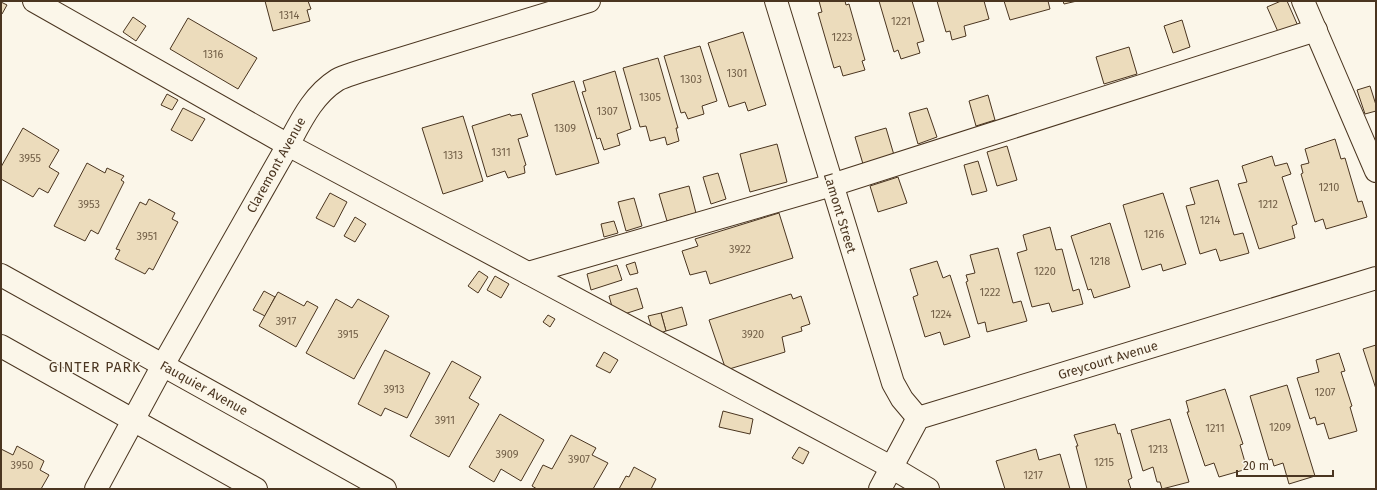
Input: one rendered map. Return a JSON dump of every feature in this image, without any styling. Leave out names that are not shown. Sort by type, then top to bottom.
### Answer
[{"type":"street","points":[[34,1],[288,145],[892,467],[928,489]]},
{"type":"street","name":"Claremont Avenue","points":[[96,489],[163,365],[306,111],[321,93],[338,80],[361,71],[589,1]]},
{"type":"street","name":"Lamont Street","points":[[776,1],[893,383],[902,399],[918,418]]},
{"type":"street","points":[[1303,1],[1376,171]]},
{"type":"street","points":[[528,273],[832,185],[1316,30]]},
{"type":"street","name":"Fauquier Avenue","points":[[1,275],[385,489]]},
{"type":"street","name":"Greycourt Avenue","points":[[918,418],[1376,278]]},
{"type":"street","points":[[1,346],[256,489]]},
{"type":"street","points":[[880,489],[918,418]]},
{"type":"building","points":[[265,1],[308,1],[311,9],[307,10],[310,21],[273,31]]},
{"type":"building","points":[[819,1],[845,1],[846,5],[849,4],[865,60],[862,61],[865,70],[843,76],[840,66],[834,68],[818,13],[822,12]]},
{"type":"building","points":[[879,1],[912,1],[924,41],[917,43],[920,53],[901,59],[898,50],[894,52]]},
{"type":"building","points":[[937,1],[984,1],[989,19],[964,26],[966,36],[952,40],[950,31],[946,32]]},
{"type":"building","points":[[1004,1],[1048,1],[1050,9],[1010,20]]},
{"type":"building","points":[[1063,1],[1077,1],[1064,4]]},
{"type":"building","points":[[1281,1],[1287,1],[1298,26],[1279,34],[1267,7]]},
{"type":"building","points":[[1,2],[7,5],[2,14],[1,14]]},
{"type":"building","points":[[133,17],[146,26],[136,41],[123,32]]},
{"type":"building","points":[[188,18],[257,58],[238,89],[170,49]]},
{"type":"building","points":[[1182,20],[1190,47],[1173,53],[1164,26]]},
{"type":"building","points":[[743,32],[766,105],[748,111],[745,102],[729,107],[708,43]]},
{"type":"building","points":[[700,46],[717,101],[702,106],[704,114],[688,119],[685,112],[681,113],[664,56]]},
{"type":"building","points":[[1129,47],[1137,74],[1104,84],[1096,57]]},
{"type":"building","points":[[658,58],[678,128],[676,128],[679,141],[667,145],[665,137],[650,141],[646,126],[640,127],[623,68]]},
{"type":"building","points":[[615,71],[631,129],[617,134],[620,145],[604,150],[600,138],[597,139],[582,92],[586,91],[583,81]]},
{"type":"building","points":[[574,81],[599,163],[556,175],[532,94]]},
{"type":"building","points":[[1370,86],[1376,105],[1376,111],[1365,114],[1357,90]]},
{"type":"building","points":[[167,94],[178,100],[172,110],[161,105]]},
{"type":"building","points":[[988,95],[995,120],[976,126],[969,101]]},
{"type":"building","points":[[183,108],[205,119],[192,141],[171,130]]},
{"type":"building","points":[[927,108],[937,137],[918,144],[909,113]]},
{"type":"building","points":[[510,114],[511,116],[521,114],[528,136],[518,139],[526,165],[524,166],[525,173],[508,178],[505,171],[487,177],[472,126]]},
{"type":"building","points":[[463,116],[483,181],[443,194],[422,128]]},
{"type":"building","points":[[23,128],[59,150],[49,167],[59,173],[48,193],[39,188],[33,197],[1,179],[1,167]]},
{"type":"building","points":[[886,128],[894,155],[863,164],[855,137]]},
{"type":"building","points":[[1335,139],[1341,159],[1345,158],[1358,202],[1362,201],[1367,217],[1326,229],[1323,219],[1315,222],[1301,174],[1303,173],[1301,165],[1309,163],[1305,149]]},
{"type":"building","points":[[777,144],[787,182],[750,192],[740,154]]},
{"type":"building","points":[[1007,146],[1017,180],[997,186],[987,152]]},
{"type":"building","points":[[1272,156],[1275,166],[1287,163],[1291,174],[1282,177],[1297,224],[1292,226],[1295,238],[1259,249],[1238,184],[1247,182],[1242,166]]},
{"type":"building","points":[[978,161],[987,191],[972,195],[964,165]]},
{"type":"building","points":[[87,163],[105,173],[107,168],[124,176],[121,180],[124,182],[98,234],[91,230],[85,241],[54,226]]},
{"type":"building","points":[[718,173],[726,199],[711,204],[703,177]]},
{"type":"building","points":[[898,177],[907,203],[878,212],[870,186]]},
{"type":"building","points":[[1218,180],[1234,235],[1243,233],[1249,253],[1220,261],[1216,249],[1200,254],[1186,206],[1195,204],[1190,188]]},
{"type":"building","points":[[689,186],[696,213],[667,221],[659,194]]},
{"type":"building","points":[[330,193],[347,202],[334,227],[316,218]]},
{"type":"building","points":[[1163,193],[1186,264],[1163,271],[1161,264],[1142,270],[1123,205]]},
{"type":"building","points":[[634,198],[642,226],[626,231],[618,202]]},
{"type":"building","points":[[149,199],[175,213],[172,219],[178,222],[153,270],[149,268],[145,274],[115,259],[120,250],[116,249],[140,202],[146,205]]},
{"type":"building","points":[[779,213],[793,258],[710,284],[706,271],[690,275],[682,251],[698,246],[695,239]]},
{"type":"building","points":[[355,217],[366,224],[355,242],[344,236]]},
{"type":"building","points":[[614,221],[618,233],[604,237],[601,224]]},
{"type":"building","points":[[1110,223],[1130,287],[1094,298],[1091,289],[1088,290],[1071,236]]},
{"type":"building","points":[[1050,227],[1056,250],[1062,249],[1073,291],[1079,289],[1083,304],[1052,312],[1049,303],[1032,307],[1017,253],[1027,250],[1023,235]]},
{"type":"building","points":[[998,248],[1013,303],[1021,301],[1027,321],[987,332],[985,322],[978,324],[966,282],[968,281],[966,275],[975,273],[970,255]]},
{"type":"building","points":[[937,261],[943,278],[950,275],[970,337],[944,345],[940,332],[925,337],[913,297],[918,295],[910,269]]},
{"type":"building","points":[[635,262],[638,273],[630,275],[626,265]]},
{"type":"building","points":[[617,265],[622,280],[591,290],[587,274]]},
{"type":"building","points":[[479,271],[488,277],[478,293],[468,286]]},
{"type":"building","points":[[495,276],[509,284],[501,298],[487,290]]},
{"type":"building","points":[[637,288],[643,308],[615,317],[609,296]]},
{"type":"building","points":[[264,291],[275,297],[265,316],[253,310]]},
{"type":"building","points":[[278,292],[304,306],[307,301],[318,307],[296,347],[259,326]]},
{"type":"building","points":[[791,294],[793,299],[801,296],[810,324],[801,327],[802,331],[782,337],[785,352],[726,370],[709,320]]},
{"type":"building","points":[[336,299],[352,308],[358,299],[389,316],[354,379],[306,353]]},
{"type":"building","points":[[682,307],[687,325],[666,331],[661,313]]},
{"type":"building","points":[[661,313],[666,331],[654,335],[648,316]]},
{"type":"building","points":[[548,315],[555,319],[550,327],[543,322]]},
{"type":"building","points":[[1376,345],[1376,389],[1363,349]]},
{"type":"building","points":[[385,350],[430,373],[407,418],[385,408],[381,416],[358,404]]},
{"type":"building","points":[[604,352],[618,360],[610,373],[596,366]]},
{"type":"building","points":[[1339,353],[1345,371],[1341,372],[1352,406],[1350,407],[1357,431],[1329,439],[1324,423],[1317,425],[1315,417],[1310,419],[1297,378],[1319,372],[1316,360]]},
{"type":"building","points":[[452,361],[481,377],[469,398],[479,404],[449,457],[410,436]]},
{"type":"building","points":[[1287,385],[1315,476],[1289,484],[1283,463],[1274,466],[1272,459],[1269,460],[1250,396]]},
{"type":"building","points":[[1225,389],[1243,444],[1240,445],[1247,469],[1219,477],[1214,463],[1205,466],[1187,412],[1189,412],[1186,401]]},
{"type":"building","points":[[723,411],[753,419],[750,434],[719,427]]},
{"type":"building","points":[[500,414],[544,440],[521,481],[501,469],[494,482],[469,467]]},
{"type":"building","points":[[1170,419],[1189,482],[1162,489],[1160,482],[1157,482],[1153,467],[1143,471],[1131,430]]},
{"type":"building","points":[[1115,424],[1118,434],[1120,433],[1132,478],[1128,480],[1131,489],[1087,489],[1076,446],[1078,446],[1074,435]]},
{"type":"building","points":[[571,435],[596,448],[592,455],[608,463],[593,489],[537,489],[532,486],[543,465],[552,469]]},
{"type":"building","points":[[17,446],[44,461],[40,470],[49,475],[41,489],[1,489],[1,449],[13,455]]},
{"type":"building","points":[[799,447],[809,452],[803,464],[792,458]]},
{"type":"building","points":[[1036,449],[1039,460],[1060,454],[1070,489],[1005,489],[996,461]]},
{"type":"building","points":[[634,467],[656,479],[651,489],[619,489],[626,476],[629,477]]},
{"type":"district","name":"GINTER PARK","points":[[95,367]]}]
